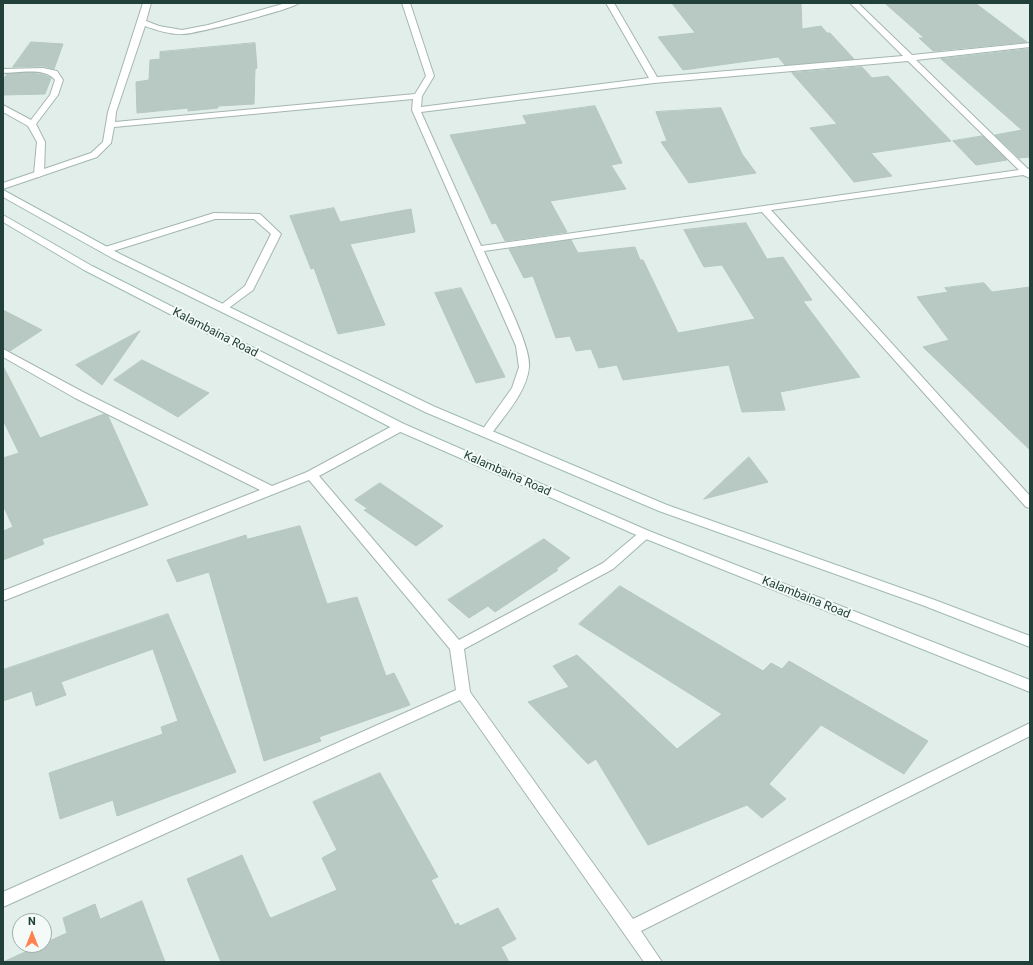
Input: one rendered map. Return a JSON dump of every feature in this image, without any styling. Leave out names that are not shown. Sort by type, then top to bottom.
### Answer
[{"type":"street","points":[[3,186],[94,155],[107,143],[112,112],[147,3]]},
{"type":"street","points":[[142,22],[157,28],[182,32],[209,27],[291,3]]},
{"type":"street","points":[[406,3],[430,76],[418,96],[416,110],[521,346],[524,368],[517,388],[486,433]]},
{"type":"street","points":[[610,3],[654,80]]},
{"type":"street","points":[[854,3],[1028,173]]},
{"type":"street","points":[[416,110],[654,80],[910,58],[1030,45]]},
{"type":"street","points":[[3,71],[43,70],[54,73],[59,80],[54,95],[32,124]]},
{"type":"street","points":[[111,125],[418,96]]},
{"type":"street","points":[[3,108],[32,124],[41,142],[39,174]]},
{"type":"street","points":[[478,249],[764,208],[1028,173]]},
{"type":"street","name":"Kalambaina Road","points":[[3,193],[106,250],[428,409],[663,508],[927,602],[1030,642]]},
{"type":"street","points":[[764,208],[1030,504]]},
{"type":"street","points":[[106,250],[214,216],[257,216],[276,234],[249,288],[222,308]]},
{"type":"street","name":"Kalambaina Road","points":[[3,218],[88,268],[400,427],[645,534],[1030,686]]},
{"type":"street","points":[[3,352],[79,395],[272,491]]},
{"type":"street","points":[[3,596],[311,475],[400,427]]},
{"type":"street","points":[[311,475],[457,647],[463,693],[654,962]]},
{"type":"street","points":[[457,647],[608,566],[645,534]]},
{"type":"street","points":[[3,900],[463,693]]},
{"type":"street","points":[[631,928],[1030,729]]},
{"type":"building","points":[[672,3],[801,3],[802,29],[821,26],[827,33],[830,33],[854,59],[785,65],[778,57],[683,70],[658,37],[695,33]]},
{"type":"building","points":[[885,3],[975,3],[1027,42],[933,51],[919,38],[924,38]]},
{"type":"building","points":[[31,42],[63,44],[54,69],[43,66],[13,67]]},
{"type":"building","points":[[255,43],[257,68],[255,69],[254,104],[218,106],[218,108],[188,111],[188,108],[137,113],[136,82],[149,80],[150,60],[160,59],[160,52]]},
{"type":"building","points":[[1030,49],[1030,157],[1019,158],[995,135],[1022,130],[941,59]]},
{"type":"building","points":[[862,67],[872,78],[888,76],[951,141],[871,153],[892,176],[854,182],[810,128],[837,124],[792,73]]},
{"type":"building","points":[[31,73],[44,75],[51,78],[45,94],[3,95],[3,80],[7,74]]},
{"type":"building","points":[[595,106],[622,163],[611,165],[626,189],[550,201],[567,232],[505,241],[496,223],[492,224],[450,135],[527,124],[523,116]]},
{"type":"building","points":[[721,108],[742,154],[756,173],[689,183],[661,142],[667,141],[656,112]]},
{"type":"building","points":[[983,136],[1007,160],[976,165],[953,141]]},
{"type":"building","points":[[334,208],[340,222],[411,209],[415,232],[350,244],[385,325],[338,334],[314,268],[311,269],[290,216]]},
{"type":"building","points":[[746,223],[767,259],[783,257],[812,300],[803,301],[860,377],[780,392],[785,410],[742,412],[729,365],[623,380],[617,365],[599,368],[591,349],[576,351],[570,336],[556,338],[533,276],[524,278],[509,249],[571,240],[578,253],[635,247],[640,260],[643,260],[678,333],[755,319],[722,265],[704,267],[684,230]]},
{"type":"building","points":[[984,283],[992,292],[1030,287],[1030,450],[923,347],[949,340],[917,297],[948,292],[945,288]]},
{"type":"building","points":[[461,288],[505,377],[476,383],[435,293]]},
{"type":"building","points":[[3,310],[42,330],[10,351],[3,348]]},
{"type":"building","points":[[140,331],[102,385],[76,365]]},
{"type":"building","points":[[142,360],[209,393],[178,417],[114,380]]},
{"type":"building","points":[[3,366],[40,438],[104,414],[108,416],[148,505],[42,539],[44,544],[3,560],[3,531],[13,527],[3,505],[3,458],[19,453],[3,420]]},
{"type":"building","points":[[749,457],[768,482],[704,499]]},
{"type":"building","points":[[380,483],[443,526],[416,546],[364,510],[368,509],[355,500]]},
{"type":"building","points":[[300,526],[327,604],[357,597],[386,676],[394,673],[410,705],[319,737],[321,741],[264,761],[209,572],[177,582],[167,560],[246,535],[247,539]]},
{"type":"building","points":[[544,539],[570,558],[556,569],[558,570],[495,612],[488,606],[469,618],[448,600]]},
{"type":"building","points":[[620,586],[763,671],[771,663],[782,669],[789,661],[928,741],[904,774],[821,725],[769,784],[786,799],[762,818],[747,805],[648,845],[596,759],[588,764],[528,702],[569,687],[553,666],[577,655],[677,749],[722,714],[579,624]]},
{"type":"building","points":[[168,614],[236,772],[117,816],[113,800],[60,819],[49,773],[163,734],[161,727],[178,721],[153,649],[61,682],[66,695],[36,706],[32,691],[3,701],[3,670]]},
{"type":"building","points":[[380,773],[438,877],[431,880],[455,925],[458,923],[460,926],[498,908],[516,939],[501,947],[509,962],[221,962],[187,879],[242,855],[271,918],[337,890],[322,858],[337,850],[313,802]]},
{"type":"building","points":[[142,901],[165,962],[3,962],[23,953],[52,953],[52,940],[67,933],[63,918],[95,904],[100,919]]}]
